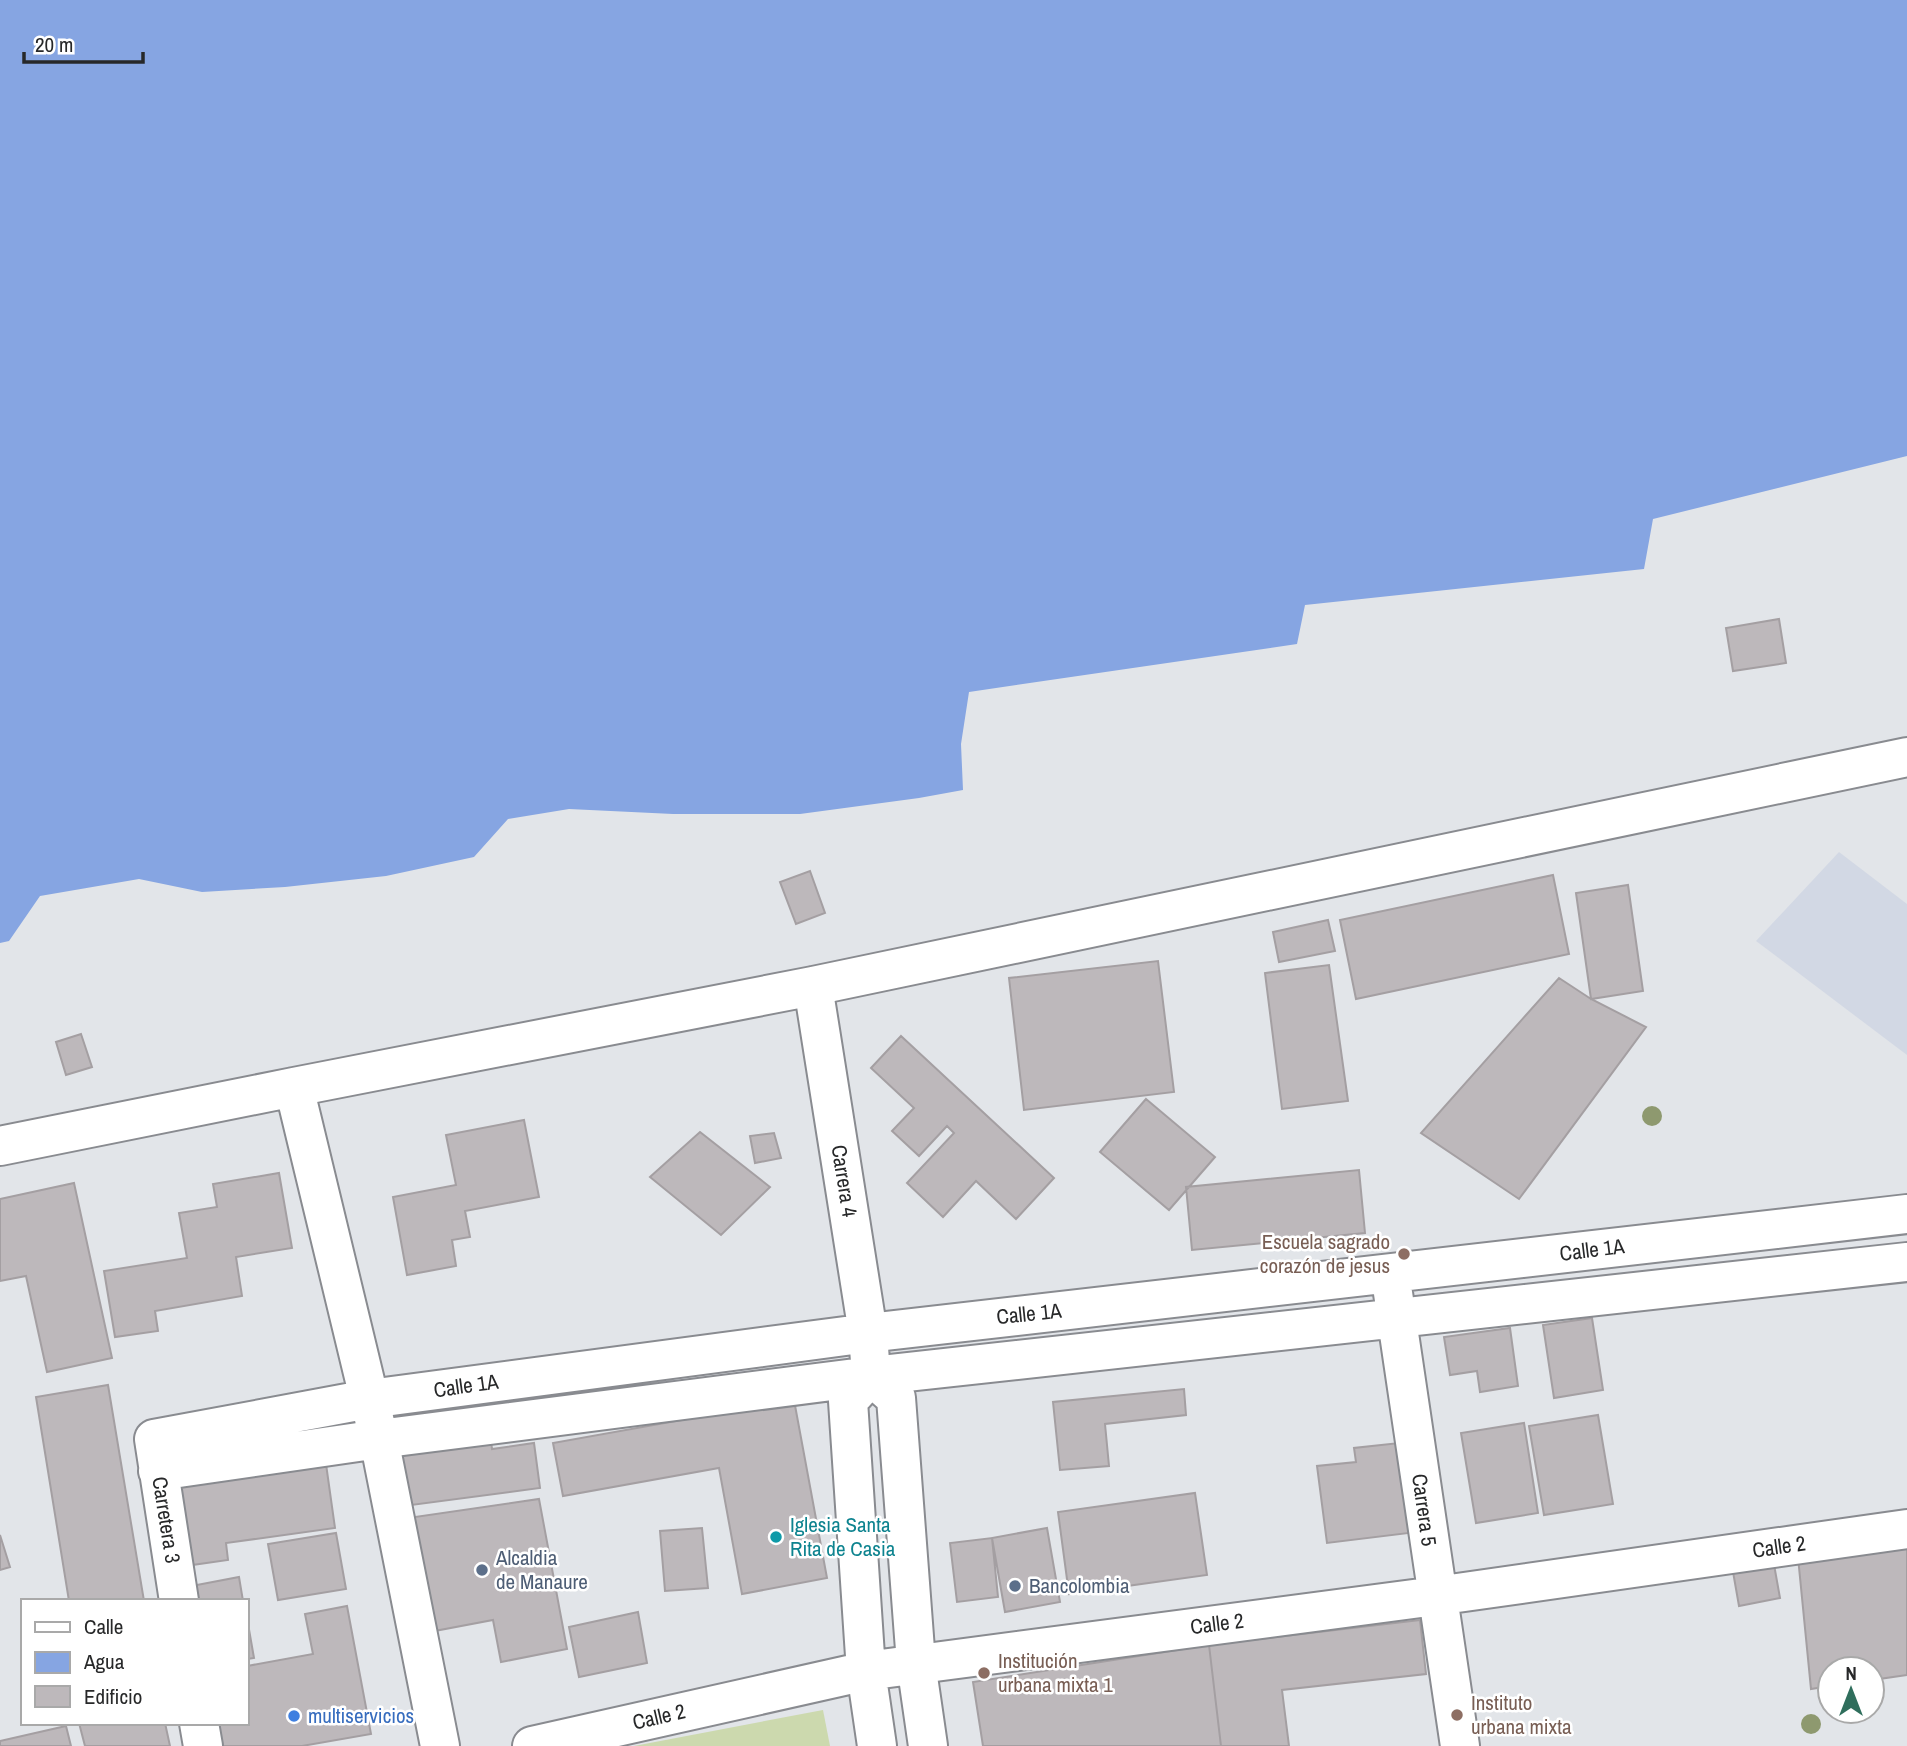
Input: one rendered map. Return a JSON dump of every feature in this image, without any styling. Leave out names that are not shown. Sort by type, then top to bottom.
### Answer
[{"type":"street","points":[[0,1146],[813,986],[1907,757]]},
{"type":"street","name":"Carrera 4","points":[[813,986],[868,1333],[871,1376]]},
{"type":"street","points":[[294,1087],[379,1439],[440,1746]]},
{"type":"street","name":"Calle 1A","points":[[156,1455],[369,1399],[868,1333],[1907,1214]]},
{"type":"street","name":"Calle 1A","points":[[156,1455],[379,1439],[871,1376],[1907,1262]]},
{"type":"street","name":"Carrera 5","points":[[1390,1274],[1460,1746]]},
{"type":"street","points":[[877,1746],[866,1671],[848,1401],[871,1376],[896,1398],[916,1663],[928,1746]]},
{"type":"street","name":"Carretera 3","points":[[156,1455],[179,1599]]},
{"type":"street","name":"Calle 2","points":[[532,1746],[866,1671],[916,1663],[1436,1596],[1907,1529]]},
{"type":"street","points":[[199,1725],[203,1746]]},
{"type":"shaded area","points":[[1839,852],[1907,904],[1907,1055],[1756,941]]},
{"type":"green space","points":[[823,1710],[830,1746],[634,1746]]},
{"type":"water","points":[[0,0],[1907,0],[1907,456],[1653,519],[1644,569],[1305,605],[1297,644],[969,692],[961,744],[963,790],[800,814],[673,814],[569,809],[508,819],[474,857],[386,876],[285,887],[202,892],[139,879],[40,896],[9,941],[0,943]]},
{"type":"building","points":[[1779,619],[1786,663],[1733,671],[1726,628]]},
{"type":"building","points":[[810,871],[825,913],[796,924],[780,882]]},
{"type":"building","points":[[1553,875],[1569,954],[1356,999],[1340,920]]},
{"type":"building","points":[[1628,885],[1643,991],[1591,999],[1576,893]]},
{"type":"building","points":[[1328,920],[1335,951],[1279,962],[1273,932]]},
{"type":"building","points":[[1158,961],[1174,1092],[1024,1110],[1009,978]]},
{"type":"building","points":[[1329,965],[1348,1101],[1282,1109],[1265,973]]},
{"type":"building","points":[[1559,978],[1591,999],[1646,1027],[1519,1199],[1421,1133]]},
{"type":"building","points":[[81,1034],[92,1067],[66,1075],[56,1042]]},
{"type":"building","points":[[901,1036],[1054,1178],[1016,1219],[976,1181],[943,1217],[907,1183],[954,1133],[947,1126],[919,1156],[892,1131],[914,1108],[871,1068]]},
{"type":"building","points":[[1146,1099],[1215,1157],[1169,1210],[1100,1152]]},
{"type":"building","points":[[524,1120],[539,1197],[465,1211],[470,1237],[452,1240],[456,1266],[407,1275],[393,1197],[456,1185],[446,1135]]},
{"type":"building","points":[[700,1132],[770,1187],[721,1235],[650,1177]]},
{"type":"building","points":[[774,1133],[781,1158],[755,1163],[750,1136]]},
{"type":"building","points":[[1359,1170],[1365,1233],[1192,1250],[1186,1187]]},
{"type":"building","points":[[279,1173],[292,1248],[236,1257],[242,1296],[155,1311],[158,1331],[115,1337],[104,1271],[187,1258],[179,1213],[217,1207],[213,1184]]},
{"type":"building","points":[[74,1183],[112,1358],[47,1372],[26,1276],[0,1281],[0,1199]]},
{"type":"building","points":[[1592,1318],[1603,1390],[1554,1398],[1543,1325]]},
{"type":"building","points":[[1510,1328],[1518,1386],[1480,1392],[1477,1371],[1450,1375],[1444,1337]]},
{"type":"building","points":[[108,1385],[144,1599],[69,1599],[36,1397]]},
{"type":"building","points":[[1184,1389],[1186,1415],[1105,1424],[1109,1466],[1060,1470],[1053,1402]]},
{"type":"building","name":"Iglesia Santa Rita de Casia","points":[[794,1400],[827,1578],[742,1594],[719,1468],[563,1496],[553,1443]]},
{"type":"building","points":[[1598,1415],[1613,1504],[1544,1515],[1529,1426]]},
{"type":"building","points":[[1524,1423],[1538,1513],[1476,1523],[1461,1433]]},
{"type":"building","points":[[490,1433],[492,1449],[534,1443],[540,1488],[404,1506],[396,1446]]},
{"type":"building","points":[[1399,1443],[1409,1533],[1327,1543],[1317,1466],[1356,1462],[1354,1448]]},
{"type":"building","points":[[326,1464],[335,1528],[226,1543],[228,1560],[178,1567],[167,1484]]},
{"type":"building","points":[[1195,1493],[1207,1575],[1069,1594],[1058,1512]]},
{"type":"building","name":"Alcaldia de Manaure","points":[[539,1499],[567,1649],[501,1662],[493,1620],[424,1633],[401,1519]]},
{"type":"building","points":[[702,1528],[708,1588],[665,1591],[660,1531]]},
{"type":"building","points":[[1047,1528],[1060,1602],[1005,1612],[992,1538]]},
{"type":"building","points":[[336,1533],[346,1589],[278,1600],[268,1544]]},
{"type":"building","points":[[0,1535],[10,1567],[0,1570]]},
{"type":"building","points":[[992,1538],[998,1597],[957,1602],[950,1543]]},
{"type":"building","points":[[1907,1541],[1907,1675],[1886,1678],[1886,1655],[1816,1655],[1816,1688],[1811,1689],[1798,1557]]},
{"type":"building","points":[[1773,1559],[1780,1598],[1739,1606],[1732,1566]]},
{"type":"building","points":[[239,1577],[243,1599],[184,1599],[181,1588]]},
{"type":"building","points":[[347,1606],[371,1734],[302,1746],[208,1746],[203,1725],[248,1725],[248,1666],[313,1654],[305,1614]]},
{"type":"building","points":[[638,1612],[647,1663],[579,1677],[569,1627]]},
{"type":"building","points":[[1420,1620],[1426,1674],[1282,1690],[1289,1746],[1221,1746],[1209,1645]]},
{"type":"building","points":[[248,1624],[254,1658],[248,1659]]},
{"type":"building","points":[[1209,1645],[1221,1746],[983,1746],[973,1682]]},
{"type":"building","points":[[80,1725],[165,1725],[170,1746],[85,1746]]},
{"type":"building","points":[[66,1726],[71,1746],[0,1746],[0,1741]]},
{"type":"place","name":"Escuela sagrado corazón de jesus","points":[[1404,1254]]},
{"type":"place","name":"Iglesia Santa Rita de Casia","points":[[776,1537]]},
{"type":"place","name":"Alcaldia de Manaure","points":[[482,1570]]},
{"type":"place","name":"Bancolombia","points":[[1015,1586]]},
{"type":"place","name":"Institución urbana mixta 1","points":[[984,1673]]},
{"type":"place","name":"Instituto urbana mixta","points":[[1457,1715]]},
{"type":"place","name":"multiservicios","points":[[294,1716]]}]
